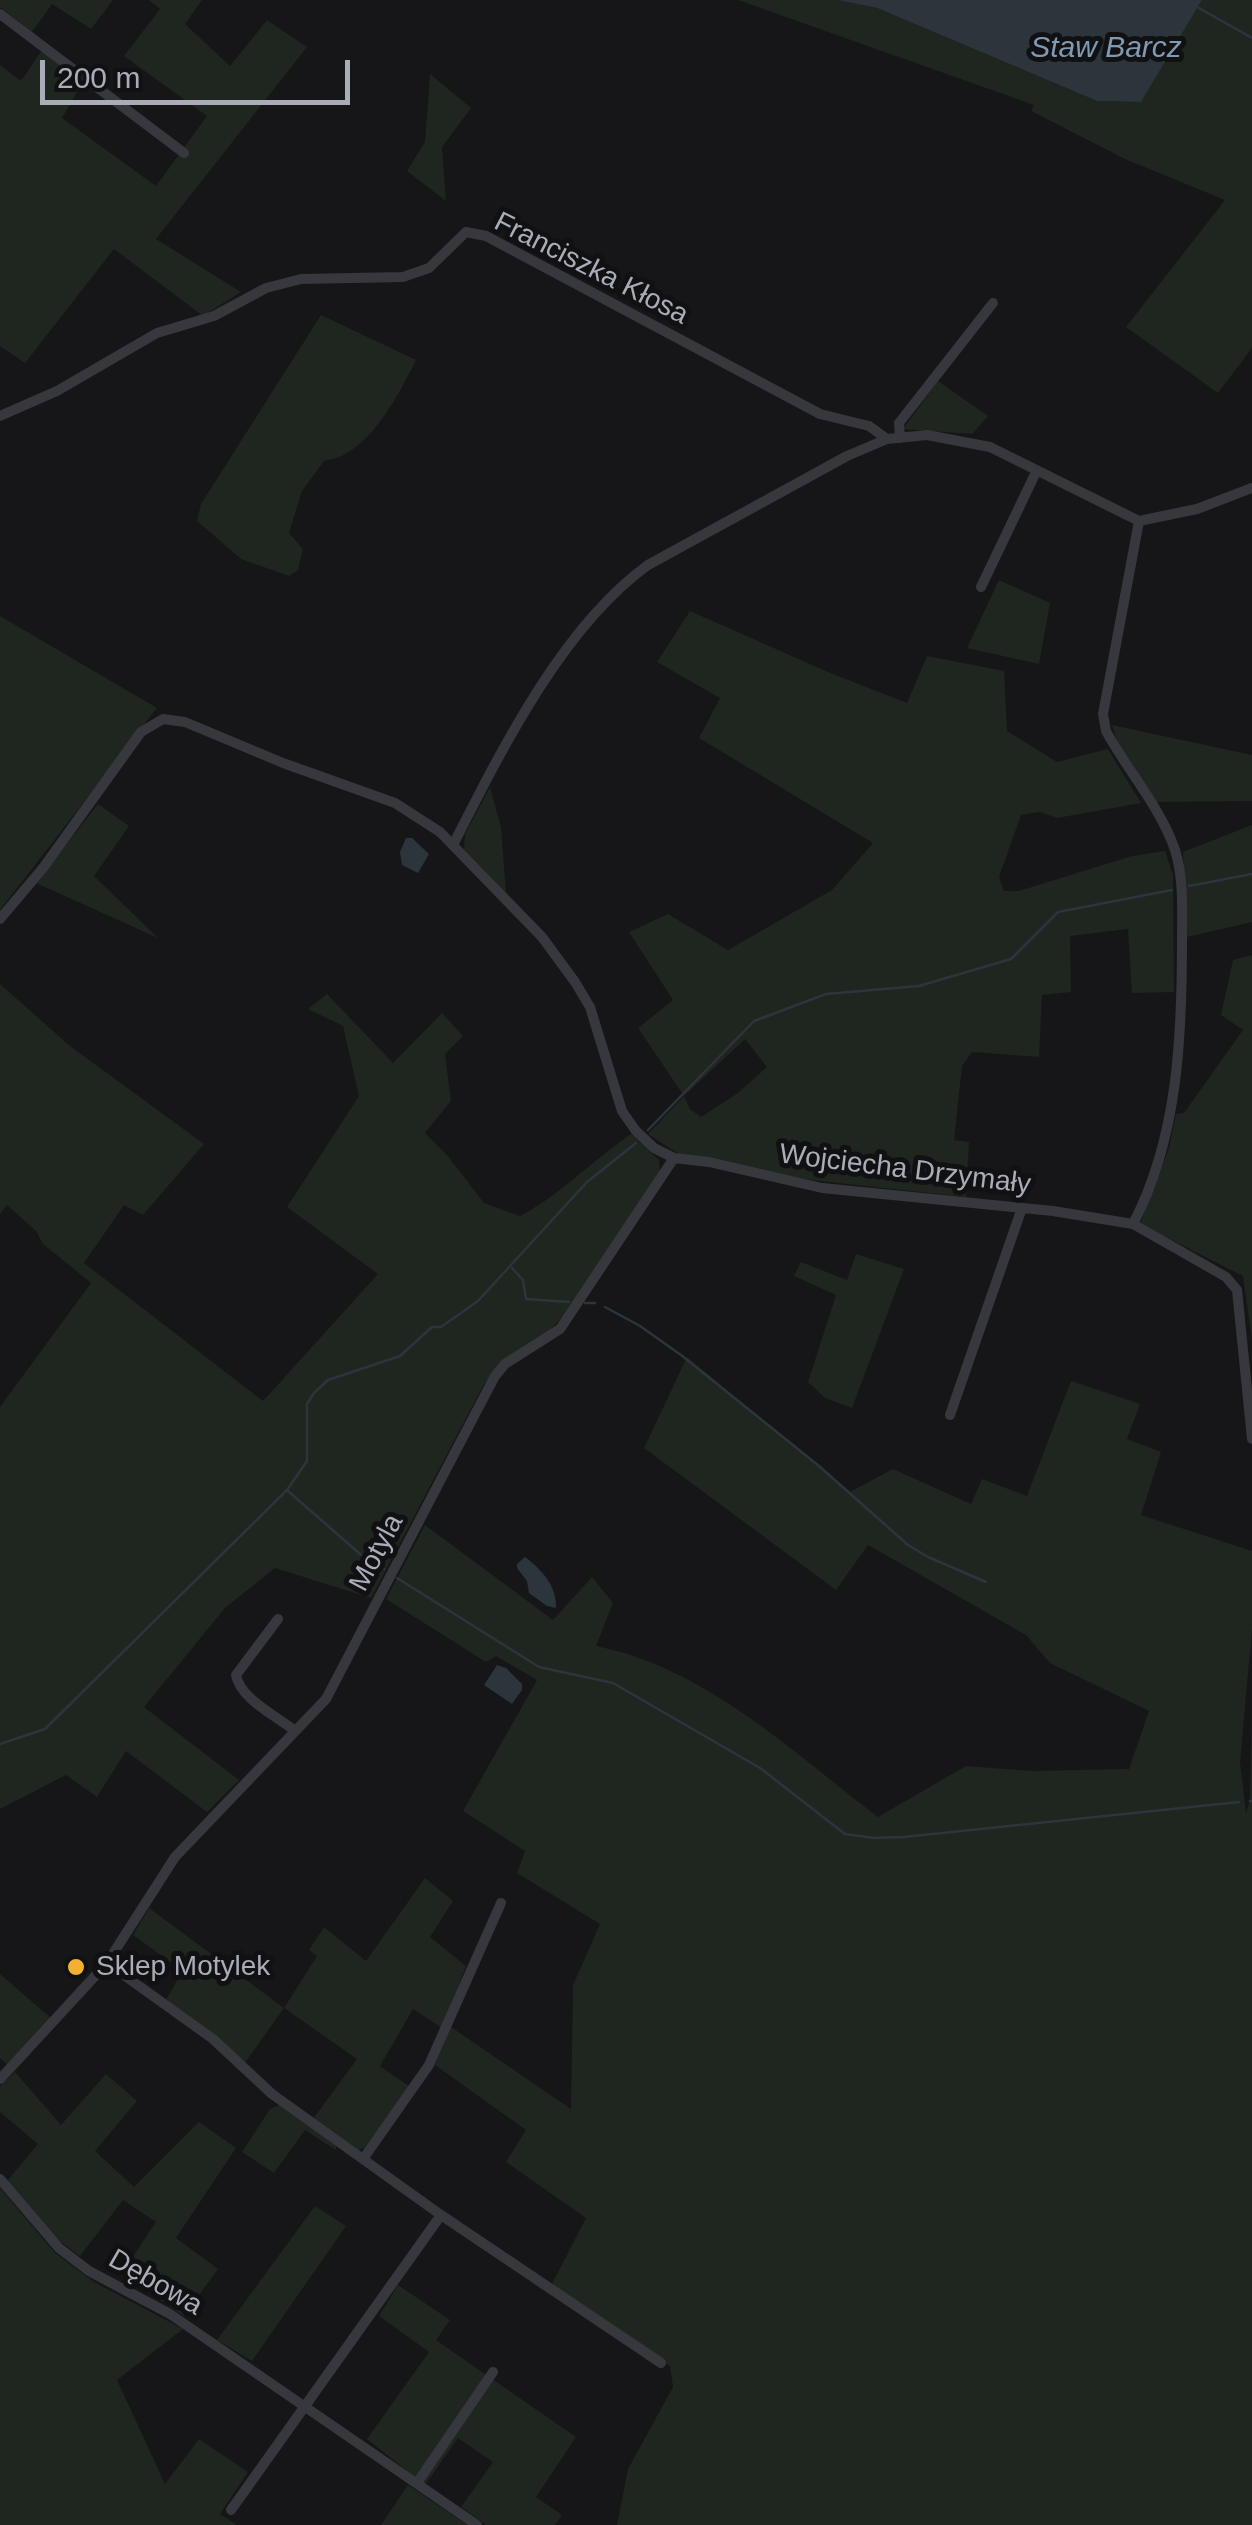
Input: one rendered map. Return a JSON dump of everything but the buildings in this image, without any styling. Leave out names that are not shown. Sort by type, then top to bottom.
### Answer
[{"type":"street","points":[[0,14],[184,153]]},
{"type":"street","name":"Franciszka Kłosa","points":[[0,416],[57,391],[157,333],[214,316],[266,288],[301,279],[403,277],[428,268],[466,232],[486,236],[820,414],[869,426],[887,440]]},
{"type":"street","points":[[900,438],[899,423],[994,303]]},
{"type":"street","points":[[454,843],[506,741],[602,604],[621,584],[648,565],[847,456],[887,440],[927,434],[959,438],[990,447],[1139,522],[1197,508],[1252,488]]},
{"type":"street","points":[[981,587],[1037,470]]},
{"type":"street","points":[[1139,522],[1103,714],[1106,731],[1174,848],[1181,883],[1182,1014],[1174,1084],[1158,1162],[1132,1224],[1226,1277],[1237,1290],[1252,1439]]},
{"type":"street","name":"Wojciecha Drzymały","points":[[0,918],[43,868],[142,732],[163,719],[186,722],[394,804],[454,843],[542,937],[576,982],[590,1007],[622,1111],[654,1148],[674,1158],[709,1162],[822,1188],[1022,1208],[1132,1224]]},
{"type":"street","name":"Motyla","points":[[0,2080],[108,1964],[175,1857],[326,1699],[496,1376],[504,1364],[560,1329],[674,1158]]},
{"type":"street","points":[[950,1415],[1022,1208]]},
{"type":"street","points":[[278,1618],[236,1674],[236,1681],[295,1731]]},
{"type":"street","points":[[363,2159],[429,2065],[501,1903]]},
{"type":"street","points":[[108,1964],[213,2040],[272,2094],[441,2216],[661,2363]]},
{"type":"street","name":"Dębowa","points":[[0,2179],[59,2248],[89,2271],[170,2314],[477,2525]]},
{"type":"street","points":[[232,2510],[441,2216]]},
{"type":"street","points":[[417,2483],[493,2372]]},
{"type":"shaded area","points":[[0,0],[113,0],[91,29],[52,4],[32,32],[0,7]]},
{"type":"shaded area","points":[[149,0],[202,0],[185,24],[230,66],[267,20],[307,47],[156,239],[241,292],[203,316],[114,249],[25,363],[0,346],[0,65],[21,81],[42,50],[83,82],[62,118],[156,186],[207,116],[124,56],[160,9]]},
{"type":"shaded area","points":[[738,0],[838,0],[877,8],[1097,101],[1141,102],[1202,0],[1252,0],[1252,348],[1218,393],[1126,327],[1225,200],[1125,159],[1031,111],[1034,105]]},
{"type":"shaded area","points":[[430,74],[471,108],[442,147],[446,201],[407,171],[425,142]]},
{"type":"shaded area","points":[[321,315],[416,360],[391,406],[368,436],[340,457],[324,461],[302,491],[289,533],[303,549],[298,570],[289,576],[241,559],[197,521],[201,504]]},
{"type":"shaded area","points":[[938,381],[988,416],[972,434],[903,429]]},
{"type":"shaded area","points":[[999,580],[1050,603],[1039,664],[967,648]]},
{"type":"shaded area","points":[[690,611],[907,703],[927,656],[1004,671],[1007,731],[1057,762],[1108,749],[1141,803],[1057,818],[1040,812],[1021,815],[999,877],[1004,891],[1019,891],[1132,856],[1165,851],[1173,875],[1174,992],[1132,993],[1128,929],[1070,936],[1071,992],[1042,995],[1039,1057],[972,1052],[962,1066],[954,1140],[969,1142],[966,1197],[811,1180],[679,1154],[648,1134],[684,1096],[638,1028],[673,1000],[629,932],[668,914],[728,950],[832,890],[873,843],[699,738],[720,698],[657,662]],"holes":[[[745,1039],[767,1067],[738,1093],[701,1117],[690,1109],[684,1096]]]},
{"type":"shaded area","points":[[0,616],[157,708],[0,910]]},
{"type":"shaded area","points":[[1112,725],[1252,755],[1252,801],[1155,802],[1119,747]]},
{"type":"shaded area","points":[[490,787],[501,827],[506,893],[464,849],[465,834]]},
{"type":"shaded area","points":[[98,804],[129,826],[94,876],[158,938],[36,883]]},
{"type":"shaded area","points":[[1252,825],[1252,922],[1187,937],[1183,852]]},
{"type":"shaded area","points":[[1252,955],[1252,1340],[1243,1276],[1140,1224],[1169,1148],[1176,1114],[1184,1113],[1243,1030],[1221,1015],[1233,960]]},
{"type":"shaded area","points":[[0,984],[70,1046],[204,1144],[143,1215],[124,1205],[84,1263],[263,1401],[378,1274],[287,1207],[359,1096],[343,1026],[308,1009],[327,994],[393,1063],[442,1013],[463,1036],[445,1054],[451,1101],[425,1133],[484,1203],[520,1216],[631,1134],[659,1160],[660,1173],[562,1317],[543,1338],[501,1362],[483,1386],[371,1598],[275,1568],[225,1608],[144,1707],[239,1780],[207,1812],[126,1751],[97,1797],[66,1775],[0,1809],[0,1407],[91,1283],[43,1244],[36,1231],[7,1205],[0,1214]]},
{"type":"shaded area","points":[[856,1254],[904,1269],[852,1408],[825,1398],[808,1382],[836,1295],[794,1276],[801,1262],[847,1280]]},
{"type":"shaded area","points":[[687,1357],[850,1492],[893,1469],[971,1504],[982,1479],[1027,1496],[1071,1381],[1140,1404],[1127,1439],[1161,1452],[1141,1515],[1252,1551],[1252,1629],[1240,1762],[1246,1813],[1250,1800],[1252,1708],[1252,2525],[617,2525],[628,2469],[673,2387],[670,2366],[552,2284],[586,2218],[506,2162],[526,2130],[435,2065],[451,2027],[571,2109],[573,1985],[600,1924],[517,1873],[525,1851],[463,1811],[537,1680],[496,1656],[486,1662],[386,1599],[425,1525],[553,1620],[592,1577],[613,1603],[596,1646],[674,1672],[710,1692],[780,1740],[878,1817],[966,1766],[1032,1771],[1129,1769],[1149,1711],[1050,1663],[1026,1635],[868,1545],[836,1590],[644,1448]]},
{"type":"shaded area","points":[[425,1878],[453,1901],[430,1937],[466,1966],[442,2028],[413,2009],[380,2066],[410,2087],[365,2147],[357,2151],[313,2119],[357,2059],[284,2008],[317,1956],[309,1950],[324,1927],[366,1961]]},
{"type":"shaded area","points":[[149,1908],[284,2008],[244,2064],[165,2001],[183,1971],[133,1935]]},
{"type":"shaded area","points":[[0,1974],[51,2018],[8,2065],[0,2058]]},
{"type":"shaded area","points":[[15,2072],[61,2125],[106,2074],[137,2101],[95,2151],[134,2187],[199,2122],[236,2148],[176,2238],[218,2269],[184,2316],[121,2274],[156,2222],[123,2200],[80,2256],[54,2237],[7,2181],[38,2144],[0,2112],[0,2086]]},
{"type":"shaded area","points":[[280,2105],[336,2146],[336,2150],[305,2130],[274,2173],[242,2152],[270,2109]]},
{"type":"shaded area","points":[[0,2188],[55,2253],[94,2282],[183,2329],[117,2380],[165,2484],[199,2439],[248,2472],[220,2514],[237,2525],[0,2525]]},
{"type":"shaded area","points":[[315,2206],[346,2226],[252,2361],[217,2340]]},
{"type":"shaded area","points":[[398,2285],[450,2320],[436,2340],[576,2437],[536,2497],[562,2515],[555,2525],[486,2525],[461,2507],[493,2462],[458,2438],[425,2485],[367,2439],[429,2352],[379,2316]]},
{"type":"shaded area","points":[[408,2485],[468,2525],[381,2525]]},
{"type":"water","name":"Staw Barcz","points":[[838,0],[1202,0],[1141,102],[1097,101],[877,8]]},
{"type":"water","points":[[406,838],[412,838],[429,854],[418,873],[402,865],[400,852]]},
{"type":"water","points":[[525,1557],[547,1579],[556,1608],[529,1593],[527,1581],[517,1568]]},
{"type":"water","points":[[497,1665],[506,1668],[522,1684],[512,1704],[484,1685]]},
{"type":"waterway","points":[[1197,7],[1252,38]]},
{"type":"waterway","points":[[1189,886],[1252,874]]},
{"type":"waterway","points":[[648,1130],[754,1021],[826,994],[919,986],[1011,959],[1058,912],[1172,890]]},
{"type":"waterway","points":[[0,1744],[45,1729],[287,1490],[307,1461],[307,1404],[314,1393],[328,1380],[400,1356],[432,1327],[441,1327],[478,1301],[587,1182],[636,1143]]},
{"type":"waterway","points":[[512,1268],[523,1280],[526,1299],[569,1302]]},
{"type":"waterway","points":[[585,1303],[595,1303]]},
{"type":"waterway","points":[[605,1307],[681,1355],[819,1466],[908,1545],[986,1582]]},
{"type":"waterway","points":[[288,1491],[360,1554],[384,1569]]},
{"type":"waterway","points":[[397,1578],[539,1667],[613,1683],[760,1768],[845,1834],[904,1837],[1239,1802]]},
{"type":"place","name":"Sklep Motylek","points":[[76,1967]]}]
